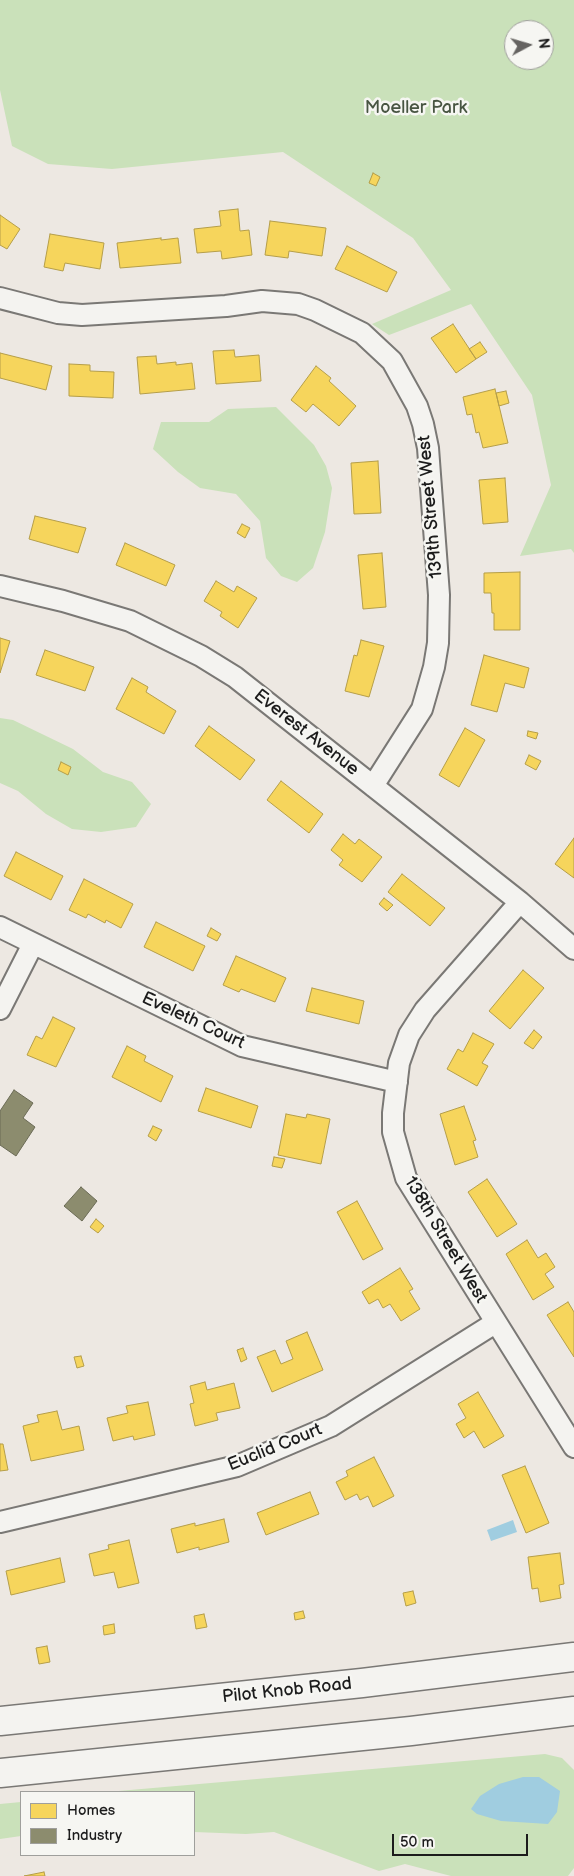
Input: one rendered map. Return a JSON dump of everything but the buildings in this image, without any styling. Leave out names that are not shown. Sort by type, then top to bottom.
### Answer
[{"type":"main road","name":"Pilot Knob Road","points":[[0,1721],[362,1683],[574,1657]]},
{"type":"main road","points":[[0,1773],[411,1731],[574,1711]]},
{"type":"street","name":"139th Street West","points":[[0,298],[58,313],[82,315],[226,306],[262,300],[298,304],[315,310],[362,333],[392,361],[417,406],[424,424],[428,448],[439,595],[438,643],[434,668],[422,709],[373,786]]},
{"type":"street","name":"Everest Avenue","points":[[0,586],[63,600],[130,620],[201,656],[235,677],[520,902],[574,948]]},
{"type":"street","name":"138th Street West","points":[[520,902],[425,1010],[409,1035],[399,1063],[393,1114],[393,1132],[406,1178],[574,1447]]},
{"type":"street","name":"Eveleth Court","points":[[0,927],[242,1046],[397,1082]]},
{"type":"street","points":[[0,1009],[33,944]]},
{"type":"street","name":"Euclid Court","points":[[0,1522],[237,1466],[331,1426],[495,1323]]},
{"type":"green space","name":"Moeller Park","points":[[0,0],[574,0],[574,553],[571,549],[520,556],[551,485],[532,395],[471,304],[389,335],[372,324],[451,290],[413,238],[283,152],[112,169],[48,164],[12,146],[0,90]]},
{"type":"green space","points":[[276,407],[314,445],[326,466],[332,488],[325,532],[313,568],[297,582],[281,576],[266,558],[260,521],[236,494],[200,488],[178,472],[153,449],[161,422],[209,422],[228,409]]},
{"type":"green space","points":[[0,718],[13,720],[73,749],[103,772],[132,782],[151,804],[136,827],[101,832],[72,829],[46,814],[18,791],[0,783]]},
{"type":"green space","points":[[545,1754],[562,1758],[574,1770],[574,1868],[568,1876],[451,1876],[405,1864],[379,1871],[274,1832],[246,1834],[195,1832],[195,1791],[119,1791]]},
{"type":"green space","points":[[20,1802],[20,1836],[0,1839],[0,1804]]},
{"type":"water","points":[[513,1520],[517,1532],[491,1541],[487,1530]]},
{"type":"water","points":[[523,1777],[539,1777],[560,1791],[557,1812],[548,1824],[501,1821],[477,1814],[471,1809],[480,1796],[499,1784]]}]
